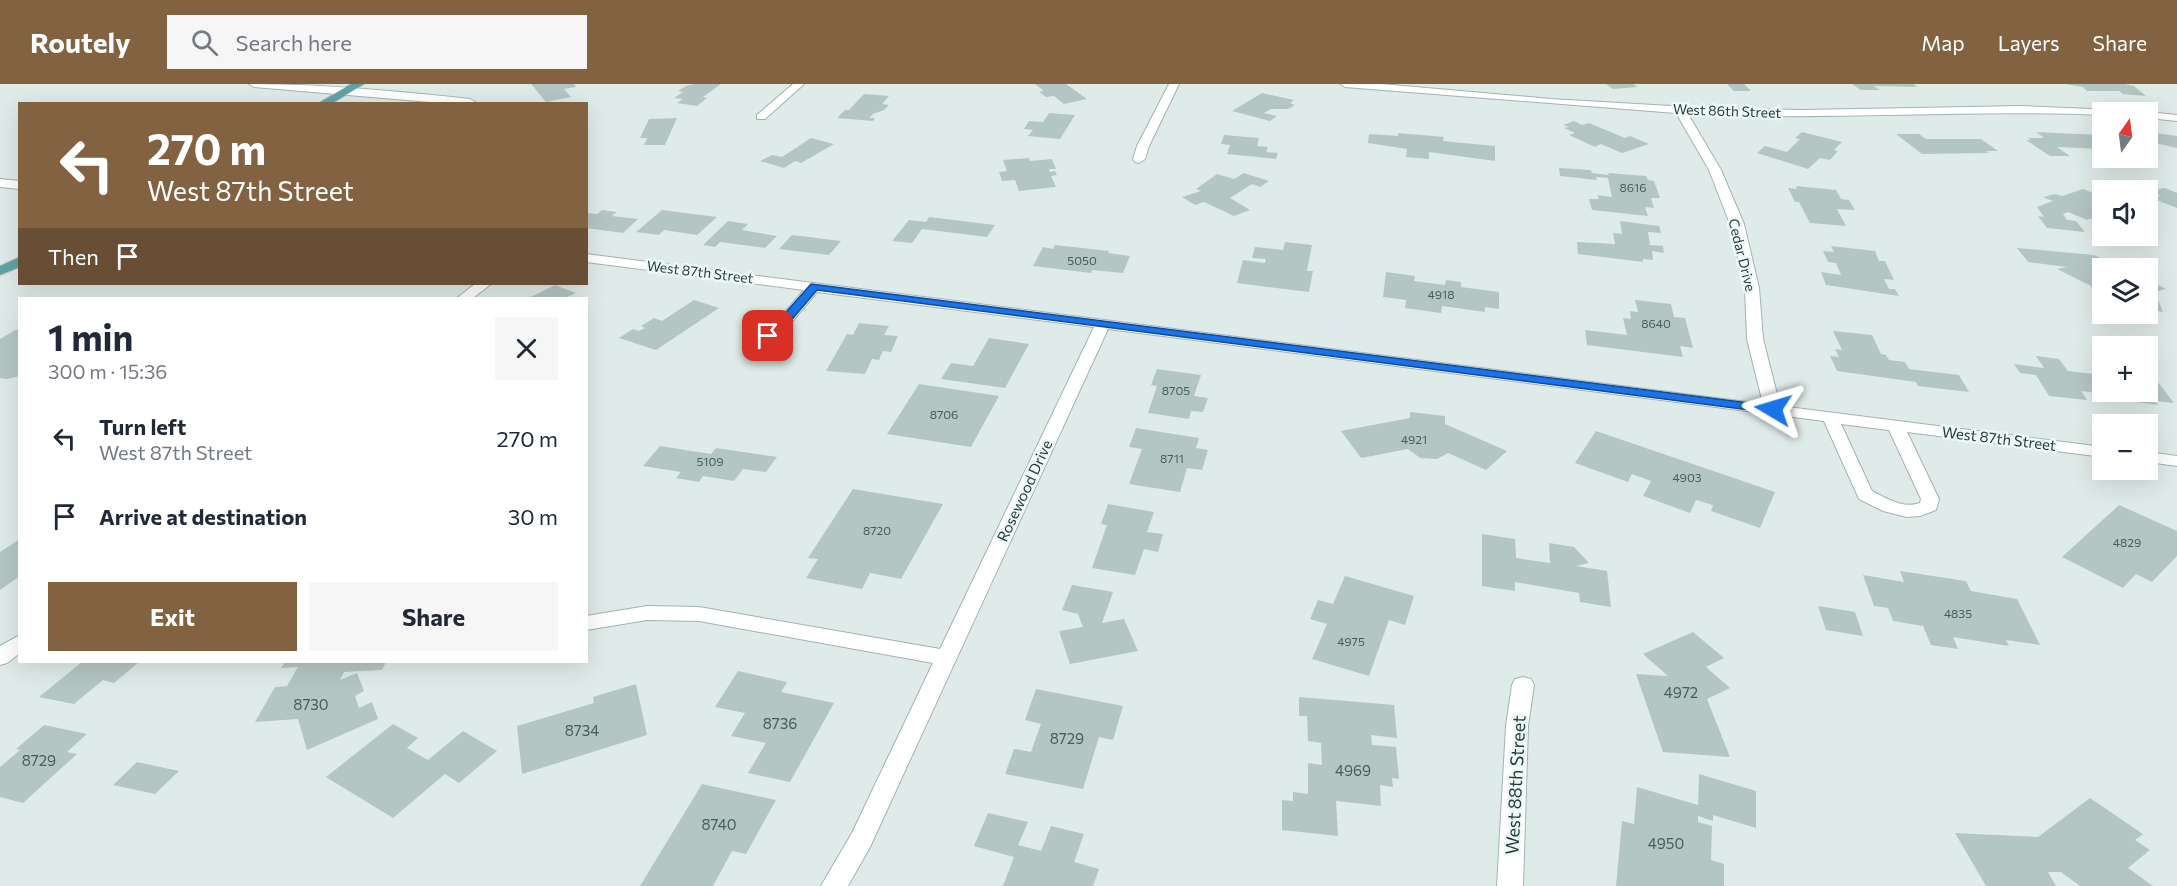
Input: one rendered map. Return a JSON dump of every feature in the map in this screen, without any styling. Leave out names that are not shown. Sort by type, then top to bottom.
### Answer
[{"type":"main road","points":[[326,102],[359,84]]},
{"type":"main road","points":[[0,271],[18,262]]},
{"type":"street","points":[[254,84],[470,102]]},
{"type":"street","points":[[761,117],[799,84]]},
{"type":"street","points":[[1139,159],[1143,146],[1174,84]]},
{"type":"street","name":"West 86th Street","points":[[1345,84],[1680,110],[1813,113],[2024,110],[2092,112]]},
{"type":"street","points":[[1529,84],[1529,100]]},
{"type":"street","name":"Cedar Drive","points":[[1680,110],[1715,170],[1737,224],[1752,288],[1755,339],[1773,409]]},
{"type":"street","points":[[2158,116],[2177,118]]},
{"type":"street","points":[[0,183],[18,185]]},
{"type":"street","name":"West 87th Street","points":[[588,258],[2092,451]]},
{"type":"street","points":[[465,297],[483,285]]},
{"type":"street","points":[[755,349],[784,322],[814,287]]},
{"type":"street","name":"Rosewood Drive","points":[[834,886],[861,840],[1103,324]]},
{"type":"street","points":[[1830,417],[1865,495],[1890,507],[1907,511],[1920,510],[1929,506],[1930,500],[1895,425]]},
{"type":"street","points":[[2158,459],[2177,461]]},
{"type":"street","points":[[588,623],[647,613],[699,614],[947,658]]},
{"type":"street","points":[[0,657],[18,644]]},
{"type":"street","name":"West 88th Street","points":[[1510,886],[1517,726],[1522,685]]},
{"type":"building","points":[[531,84],[574,84],[576,87],[564,89],[571,97],[546,102]]},
{"type":"building","points":[[694,84],[721,84],[703,97],[707,98],[697,106],[677,103],[683,99],[674,98],[683,92],[678,91]]},
{"type":"building","points":[[1035,84],[1066,84],[1087,99],[1064,104],[1054,96],[1046,97],[1039,92],[1044,91]]},
{"type":"building","points":[[1606,84],[1633,84],[1638,87],[1613,89]]},
{"type":"building","points":[[1727,84],[1744,84],[1751,91],[1734,91]]},
{"type":"building","points":[[1852,84],[1913,84],[1918,87],[1874,86],[1880,90],[1861,90]]},
{"type":"building","points":[[2065,84],[2125,84],[2134,86],[2146,96],[2123,94],[2119,91],[2087,91],[2083,87]]},
{"type":"building","points":[[1262,93],[1294,100],[1290,103],[1295,105],[1288,109],[1271,109],[1264,113],[1277,116],[1270,121],[1232,111]]},
{"type":"building","points":[[864,94],[889,96],[882,104],[889,105],[869,118],[875,118],[873,121],[837,118],[845,110],[849,110]]},
{"type":"building","points":[[1049,113],[1075,115],[1060,139],[1028,136],[1033,130],[1024,129],[1029,121],[1043,122]]},
{"type":"building","points":[[677,118],[665,145],[644,145],[647,138],[640,138],[649,119]]},
{"type":"building","points":[[1574,121],[1582,125],[1589,123],[1625,138],[1630,136],[1649,144],[1622,153],[1601,144],[1595,147],[1569,135],[1575,133],[1564,128],[1569,127],[1563,125]]},
{"type":"building","points":[[1802,132],[1842,142],[1834,150],[1838,151],[1830,160],[1820,158],[1808,169],[1757,153],[1765,146],[1787,152],[1800,139],[1795,138]]},
{"type":"building","points":[[2036,132],[2092,135],[2092,149],[2057,147],[2070,156],[2050,156],[2026,140],[2044,138]]},
{"type":"building","points":[[1398,133],[1444,137],[1443,141],[1495,146],[1495,161],[1429,152],[1429,159],[1406,157],[1407,149],[1368,143],[1369,134],[1398,136]]},
{"type":"building","points":[[2158,133],[2177,136],[2177,148],[2158,144]]},
{"type":"building","points":[[1896,134],[1919,134],[1926,139],[1981,139],[1998,151],[1922,154]]},
{"type":"building","points":[[1224,135],[1259,138],[1257,146],[1268,147],[1266,152],[1278,153],[1276,159],[1227,154],[1230,145],[1221,144]]},
{"type":"building","points":[[811,138],[834,144],[801,163],[795,161],[784,168],[760,161],[772,155],[782,157]]},
{"type":"building","points":[[1029,158],[1030,161],[1052,159],[1056,169],[1049,169],[1050,172],[1055,171],[1057,175],[1051,176],[1056,187],[1019,191],[1015,180],[1002,181],[999,172],[1007,171],[1003,160]]},
{"type":"building","points":[[1559,168],[1591,170],[1592,173],[1609,175],[1608,173],[1646,176],[1648,180],[1654,181],[1660,198],[1651,198],[1654,208],[1645,207],[1648,216],[1592,210],[1589,199],[1599,199],[1597,195],[1612,197],[1608,178],[1596,177],[1597,180],[1560,176]]},
{"type":"building","points":[[1244,173],[1269,181],[1260,187],[1252,184],[1230,198],[1250,210],[1234,216],[1204,202],[1195,205],[1182,197],[1201,191],[1196,189],[1217,174],[1234,179]]},
{"type":"building","points":[[1796,186],[1836,190],[1841,199],[1849,200],[1855,210],[1837,209],[1846,226],[1810,223],[1799,202],[1795,202],[1788,188],[1797,189]]},
{"type":"building","points":[[2165,188],[2177,193],[2177,208],[2158,201],[2158,196],[2161,196],[2158,194],[2158,189]]},
{"type":"building","points":[[2083,189],[2092,193],[2092,218],[2087,220],[2068,212],[2063,214],[2067,220],[2076,221],[2085,232],[2047,228],[2038,216],[2044,217],[2037,207],[2053,201],[2043,197],[2055,194],[2062,196]]},
{"type":"building","points":[[602,210],[617,212],[612,216],[638,219],[623,233],[588,228],[588,213],[597,214]]},
{"type":"building","points":[[662,210],[717,217],[697,235],[664,230],[659,235],[636,232]]},
{"type":"building","points":[[929,217],[995,225],[987,237],[922,229],[912,243],[892,241],[909,220],[926,222]]},
{"type":"building","points":[[728,221],[748,224],[742,230],[777,236],[765,248],[720,242],[715,247],[703,245]]},
{"type":"building","points":[[1620,221],[1659,226],[1661,233],[1648,232],[1650,245],[1663,246],[1664,253],[1652,251],[1653,260],[1643,259],[1643,262],[1578,254],[1577,242],[1615,244],[1613,233],[1622,234]]},
{"type":"building","points":[[792,235],[841,241],[829,255],[779,249]]},
{"type":"building","points":[[1285,242],[1312,245],[1307,271],[1313,271],[1309,292],[1237,283],[1243,260],[1265,263],[1266,259],[1252,258],[1255,247],[1283,250]]},
{"type":"building","points":[[1055,245],[1109,251],[1108,253],[1130,256],[1123,273],[1092,270],[1091,273],[1033,266],[1043,247],[1053,249]]},
{"type":"building","points":[[1831,246],[1875,251],[1879,261],[1885,261],[1894,280],[1884,279],[1889,289],[1895,289],[1899,296],[1826,285],[1821,272],[1841,275],[1836,263],[1828,262],[1823,251],[1834,252]]},
{"type":"building","points":[[2017,248],[2094,255],[2101,258],[2092,258],[2092,289],[2091,286],[2057,269],[2067,267],[2028,262]]},
{"type":"building","points":[[1386,272],[1415,276],[1414,281],[1445,285],[1446,280],[1461,282],[1461,287],[1499,292],[1499,309],[1485,307],[1485,312],[1442,306],[1441,313],[1405,308],[1406,300],[1383,297]]},
{"type":"building","points":[[555,285],[576,293],[567,297],[531,297]]},
{"type":"building","points":[[2158,285],[2166,289],[2158,291]]},
{"type":"building","points":[[694,300],[719,308],[656,350],[619,338],[633,329],[639,331],[645,328],[641,326],[654,318],[662,321]]},
{"type":"building","points":[[1635,300],[1671,304],[1674,317],[1685,318],[1693,348],[1680,346],[1683,357],[1587,345],[1585,330],[1627,335],[1623,318],[1631,319],[1630,311],[1638,312]]},
{"type":"building","points":[[2158,300],[2163,312],[2158,311]]},
{"type":"building","points":[[859,323],[889,326],[884,335],[898,336],[891,352],[883,351],[879,360],[872,359],[865,374],[826,371],[847,334],[853,335]]},
{"type":"building","points":[[18,330],[18,376],[0,378],[0,339]]},
{"type":"building","points":[[1833,331],[1872,335],[1881,354],[1886,355],[1889,360],[1905,362],[1909,369],[1959,375],[1969,392],[1918,386],[1916,382],[1837,371],[1830,356],[1839,357],[1835,349],[1842,350]]},
{"type":"building","points":[[989,338],[1029,344],[1005,388],[941,379],[951,363],[973,366]]},
{"type":"building","points":[[2036,356],[2059,359],[2068,371],[2092,374],[2092,392],[2081,391],[2087,400],[2049,396],[2036,375],[2020,373],[2014,364],[2044,368]]},
{"type":"building","points":[[1157,369],[1201,375],[1194,396],[1208,398],[1203,412],[1191,411],[1189,419],[1148,413],[1157,386],[1151,385]]},
{"type":"building","points":[[2158,382],[2174,403],[2158,401]]},
{"type":"building","points":[[919,384],[999,396],[971,447],[887,434]]},
{"type":"building","points":[[2136,402],[2156,402],[2158,405]]},
{"type":"building","points":[[1410,412],[1445,416],[1445,424],[1507,451],[1486,470],[1448,453],[1437,459],[1420,458],[1408,449],[1361,458],[1341,431],[1410,418]]},
{"type":"building","points":[[1136,428],[1199,438],[1196,448],[1208,450],[1202,470],[1187,468],[1180,492],[1129,484],[1142,449],[1129,447]]},
{"type":"building","points":[[1596,431],[1775,492],[1760,528],[1711,511],[1713,505],[1696,500],[1690,513],[1643,496],[1651,481],[1632,474],[1628,482],[1575,463]]},
{"type":"building","points":[[660,446],[711,454],[716,448],[777,457],[766,472],[743,469],[734,481],[703,476],[699,482],[676,478],[681,472],[643,466]]},
{"type":"building","points":[[853,489],[943,504],[901,579],[870,573],[862,589],[806,578],[818,559],[808,558]]},
{"type":"building","points":[[1108,504],[1154,512],[1147,532],[1163,534],[1158,552],[1144,549],[1135,575],[1092,568],[1107,525],[1101,524]]},
{"type":"building","points":[[2119,505],[2177,531],[2177,556],[2152,582],[2136,574],[2123,588],[2062,557]]},
{"type":"building","points":[[1482,534],[1515,539],[1516,558],[1550,563],[1549,543],[1574,547],[1589,563],[1576,566],[1607,571],[1611,607],[1580,602],[1579,593],[1515,582],[1515,591],[1482,586]]},
{"type":"building","points":[[18,540],[18,577],[0,590],[0,552]]},
{"type":"building","points":[[1900,571],[1966,581],[1971,591],[2017,599],[2040,645],[2006,640],[2009,646],[1953,637],[1958,649],[1931,645],[1923,626],[1893,621],[1888,608],[1874,606],[1863,575],[1904,582]]},
{"type":"building","points":[[1345,576],[1414,596],[1405,625],[1389,620],[1369,676],[1312,659],[1327,624],[1310,619],[1318,600],[1333,604]]},
{"type":"building","points":[[1072,585],[1113,592],[1102,623],[1124,619],[1138,651],[1070,664],[1059,631],[1083,627],[1078,614],[1062,610]]},
{"type":"building","points":[[1818,606],[1855,612],[1863,636],[1826,630]]},
{"type":"building","points":[[1693,632],[1724,658],[1706,667],[1730,688],[1707,699],[1730,757],[1663,752],[1636,674],[1668,676],[1643,654]]},
{"type":"building","points":[[81,663],[138,663],[114,683],[103,680],[74,704],[39,697]]},
{"type":"building","points":[[284,663],[386,663],[382,670],[344,672],[340,680],[357,673],[364,691],[355,696],[359,708],[372,702],[378,719],[307,750],[298,719],[255,722],[275,687],[287,686],[298,667],[281,668]]},
{"type":"building","points":[[738,671],[787,682],[781,692],[834,703],[790,782],[748,773],[766,743],[731,736],[745,713],[715,707]]},
{"type":"building","points":[[636,684],[647,735],[522,774],[517,726],[594,703],[593,697]]},
{"type":"building","points":[[1036,689],[1123,706],[1113,740],[1099,737],[1083,789],[1005,774],[1014,749],[1031,752],[1041,724],[1025,720]]},
{"type":"building","points":[[1299,697],[1394,705],[1397,738],[1371,735],[1372,745],[1396,747],[1399,779],[1392,778],[1393,787],[1380,785],[1381,806],[1336,801],[1338,836],[1282,830],[1282,800],[1293,801],[1293,792],[1308,794],[1308,763],[1322,765],[1321,743],[1308,741],[1307,716],[1299,716]]},
{"type":"building","points":[[393,724],[418,738],[407,748],[428,760],[463,731],[497,751],[459,783],[445,774],[393,818],[326,777]]},
{"type":"building","points":[[44,725],[87,734],[67,752],[77,754],[23,803],[0,797],[0,767],[20,750],[16,749]]},
{"type":"building","points":[[137,762],[179,771],[155,794],[113,785]]},
{"type":"building","points":[[1699,774],[1756,791],[1756,828],[1713,815],[1713,821],[1698,816],[1698,822],[1712,826],[1711,860],[1724,864],[1724,886],[1616,886],[1622,821],[1634,824],[1637,787],[1698,805]]},
{"type":"building","points":[[702,784],[776,800],[746,854],[732,851],[713,886],[640,886]]},
{"type":"building","points":[[2090,798],[2143,834],[2135,840],[2150,850],[2128,868],[2153,886],[2080,886],[2061,872],[2048,872],[2056,886],[1986,886],[1955,833],[2038,837]]},
{"type":"building","points":[[988,813],[1028,822],[1018,845],[1041,851],[1051,826],[1084,834],[1074,862],[1099,869],[1093,886],[1003,886],[1014,857],[974,846]]},
{"type":"route","points":[[768,336],[784,322],[814,287],[1773,409]]}]
